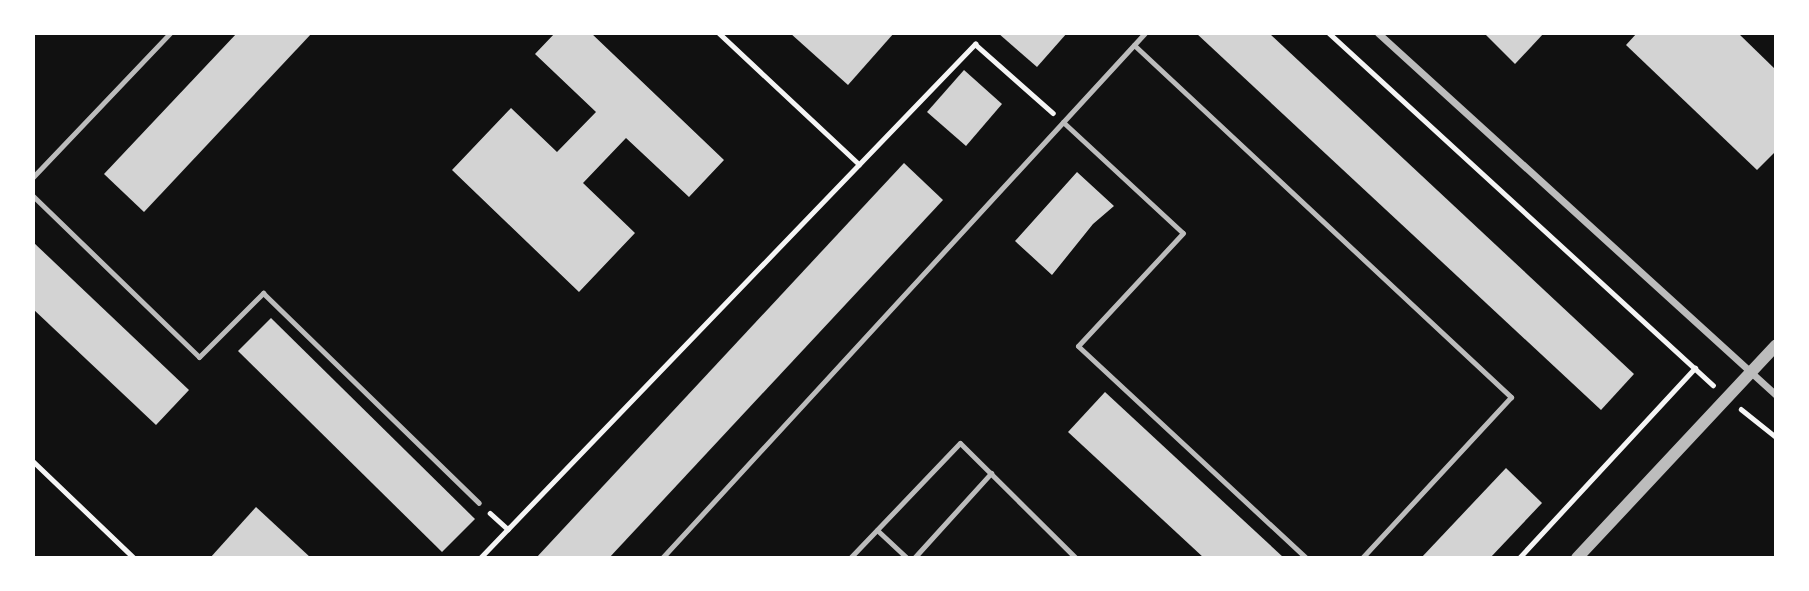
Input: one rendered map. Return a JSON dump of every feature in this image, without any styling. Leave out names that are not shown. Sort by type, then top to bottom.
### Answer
[{"type":"street","points":[[1378,33],[1776,395]]},
{"type":"street","points":[[1577,558],[1776,345]]},
{"type":"lane","points":[[33,177],[170,33]]},
{"type":"lane","points":[[662,558],[1145,33]]},
{"type":"lane","points":[[1134,45],[1511,397],[1362,558]]},
{"type":"lane","points":[[1063,122],[1183,233],[1078,346],[1306,558]]},
{"type":"lane","points":[[33,196],[199,357],[263,293],[479,503]]},
{"type":"lane","points":[[850,558],[960,443],[1076,558]]},
{"type":"lane","points":[[914,558],[991,473]]},
{"type":"lane","points":[[877,530],[907,558]]},
{"type":"path","points":[[719,33],[859,164]]},
{"type":"path","points":[[1329,33],[1727,397],[1776,437]]},
{"type":"path","points":[[480,558],[975,44],[1063,122]]},
{"type":"path","points":[[1519,558],[1695,368]]},
{"type":"path","points":[[33,461],[134,558]]},
{"type":"path","points":[[479,503],[508,529]]},
{"type":"building","points":[[237,33],[312,33],[144,212],[104,174]]},
{"type":"building","points":[[555,33],[591,33],[724,160],[689,197],[626,138],[583,183],[635,233],[579,292],[452,170],[511,108],[557,152],[596,112],[535,54]]},
{"type":"building","points":[[790,33],[894,33],[848,85]]},
{"type":"building","points":[[998,33],[1067,33],[1037,67]]},
{"type":"building","points":[[1196,33],[1269,33],[1634,374],[1601,410]]},
{"type":"building","points":[[1484,33],[1544,33],[1515,64]]},
{"type":"building","points":[[1637,33],[1738,33],[1776,70],[1776,151],[1757,170],[1626,45]]},
{"type":"building","points":[[964,70],[1002,104],[966,146],[927,112]]},
{"type":"building","points":[[904,163],[943,200],[609,558],[536,558]]},
{"type":"building","points":[[1077,172],[1114,206],[1093,224],[1052,275],[1015,241]]},
{"type":"building","points":[[33,242],[189,390],[156,425],[33,309]]},
{"type":"building","points":[[271,318],[475,519],[442,552],[238,351]]},
{"type":"building","points":[[1105,392],[1284,558],[1204,558],[1068,432]]},
{"type":"building","points":[[1506,468],[1542,503],[1490,558],[1421,558]]},
{"type":"building","points":[[256,507],[311,558],[210,558]]}]
